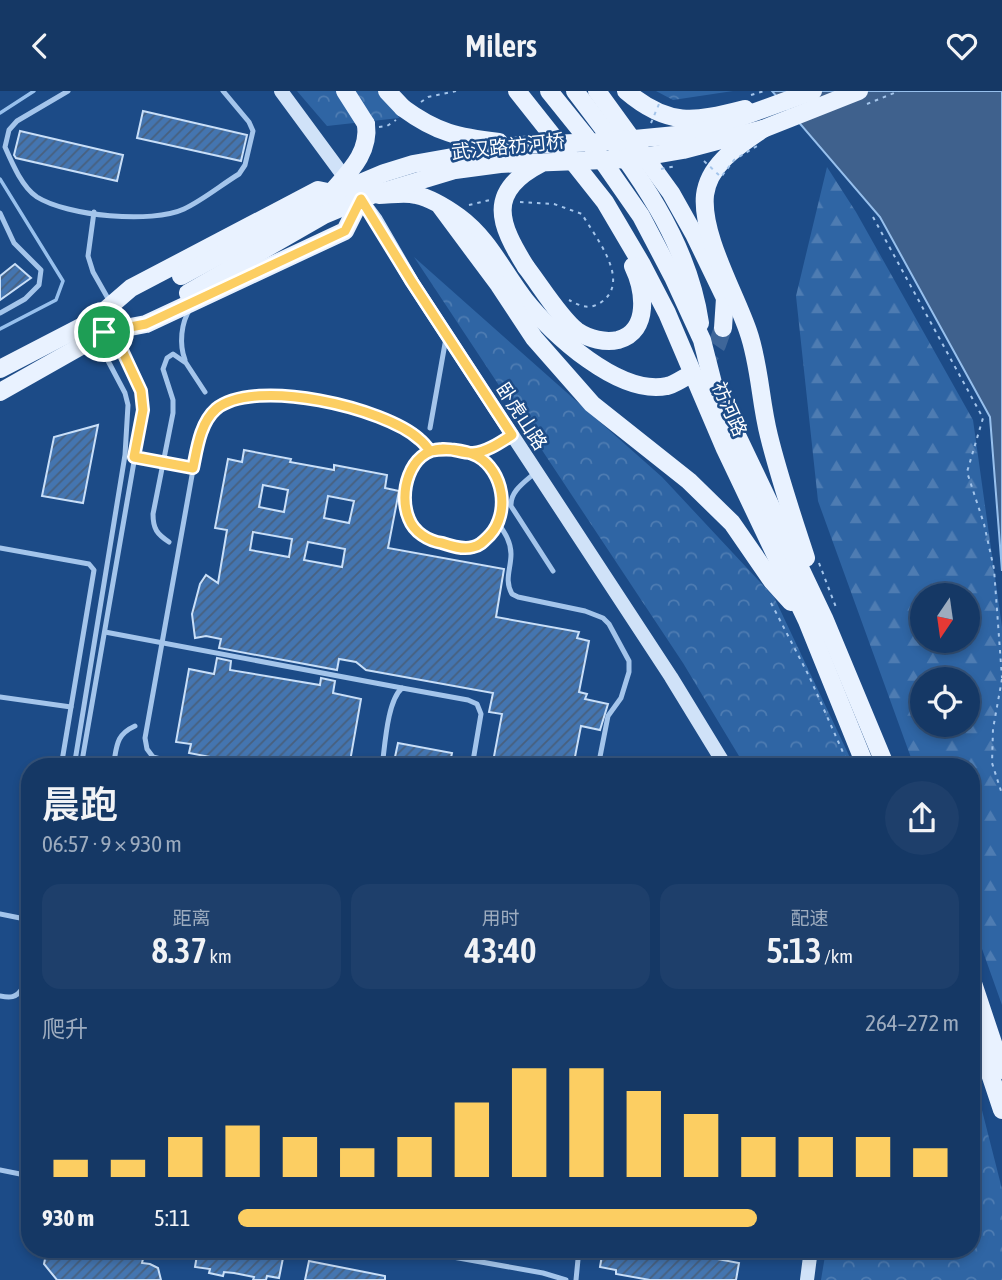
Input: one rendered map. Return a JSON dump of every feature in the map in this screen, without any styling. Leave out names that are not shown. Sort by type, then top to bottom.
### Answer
[{"type":"main road","points":[[345,91],[366,124]]},
{"type":"main road","points":[[327,197],[353,168],[365,148],[366,124],[358,91]]},
{"type":"main road","points":[[387,91],[402,108],[419,120],[453,135],[520,145]]},
{"type":"main road","name":"祊河路","points":[[517,91],[605,202],[641,263],[667,313],[724,449],[823,616],[859,758]]},
{"type":"main road","name":"祊河路","points":[[549,91],[586,137],[641,216],[702,340],[714,387],[823,616],[882,758]]},
{"type":"main road","points":[[575,91],[651,195],[678,244],[696,298],[702,340]]},
{"type":"main road","points":[[597,91],[671,193],[694,234],[725,298],[723,328]]},
{"type":"main road","points":[[626,91],[655,113],[683,119],[700,119],[748,109],[811,91]]},
{"type":"main road","name":"武汉路祊河桥","points":[[98,330],[181,276],[327,197],[384,173],[413,164],[520,145],[603,142],[696,133],[811,91]]},
{"type":"main road","name":"武汉路祊河桥","points":[[98,330],[192,297],[324,215],[366,197],[455,170],[500,164],[631,159],[683,150],[763,129],[859,91]]},
{"type":"main road","points":[[763,129],[729,154],[712,172],[705,196],[708,229],[749,333],[760,379],[768,433],[823,616]]},
{"type":"main road","points":[[546,162],[512,182],[503,201],[503,216],[512,244],[526,267],[576,330],[590,338],[610,342],[629,337],[639,324],[643,302],[639,278],[605,202]]},
{"type":"main road","points":[[0,392],[98,330],[112,305],[131,288],[318,190],[366,197],[416,195],[441,207],[458,216],[481,236],[525,300],[571,347],[601,369],[625,380],[649,386],[667,386],[686,377]]},
{"type":"main road","points":[[441,207],[499,285],[534,338],[592,404],[689,481],[732,523],[772,581],[823,616]]},
{"type":"main road","points":[[0,369],[98,330]]},
{"type":"main road","points":[[980,1004],[1002,1070]]},
{"type":"main road","points":[[980,1044],[1002,1109]]},
{"type":"street","name":"卧虎山路","points":[[281,91],[366,197],[446,335],[671,677],[720,758]]},
{"type":"street","points":[[807,1280],[810,1258]]},
{"type":"lane","points":[[68,91],[17,121],[9,130],[5,147],[29,190],[39,198],[70,208],[121,217],[150,217],[184,209],[239,174],[245,165],[253,131],[250,122],[223,91]]},
{"type":"lane","points":[[94,212],[88,256],[93,272],[112,305]]},
{"type":"lane","points":[[0,213],[14,243],[41,270],[39,285],[25,299],[0,313]]},
{"type":"lane","points":[[192,297],[181,349],[186,363],[205,392]]},
{"type":"lane","points":[[75,758],[125,455],[128,405],[98,330]]},
{"type":"lane","points":[[83,758],[143,410],[141,391],[120,346],[98,330]]},
{"type":"lane","points":[[430,428],[446,335]]},
{"type":"lane","points":[[169,542],[153,527],[173,400],[163,369],[167,358],[173,353],[186,363]]},
{"type":"lane","points":[[155,758],[147,749],[145,738],[161,643],[200,436],[216,409],[229,402],[277,394],[322,401],[379,417],[419,438],[430,451]]},
{"type":"lane","points":[[468,453],[483,461],[500,487],[503,501],[498,523],[481,544],[473,548],[434,542],[418,533],[404,508],[406,484],[418,460],[430,451],[442,449],[468,453],[483,451],[512,435]]},
{"type":"lane","points":[[125,455],[193,468]]},
{"type":"lane","points":[[536,473],[513,493],[510,498],[511,506],[553,571]]},
{"type":"lane","points":[[498,523],[510,544],[507,579],[512,594],[585,611],[603,618],[629,661],[621,698],[608,716],[600,758]]},
{"type":"lane","points":[[0,548],[89,564],[94,570],[62,758]]},
{"type":"lane","points":[[105,632],[468,700],[477,704],[481,714],[474,758]]},
{"type":"lane","points":[[383,758],[392,705],[395,694],[402,688]]},
{"type":"lane","points":[[0,697],[71,707]]},
{"type":"lane","points":[[115,758],[118,739],[125,731],[135,726]]},
{"type":"lane","points":[[0,914],[21,918]]},
{"type":"lane","points":[[0,996],[10,998],[21,990]]},
{"type":"lane","points":[[0,1170],[21,1174]]},
{"type":"lane","points":[[459,1258],[543,1273],[566,1280]]},
{"type":"lane","points":[[576,1280],[578,1258]]},
{"type":"path","points":[[471,203],[490,200]]},
{"type":"path","points":[[516,201],[554,204],[582,214],[611,266],[614,281],[611,295],[597,305],[584,308],[561,297]]},
{"type":"path","points":[[873,217],[983,418],[967,472],[995,569],[1002,678],[993,729],[992,763],[1002,794]]},
{"type":"path","points":[[817,558],[823,616]]},
{"type":"path","points":[[772,604],[808,676],[857,758]]},
{"type":"green space","points":[[297,91],[390,91],[399,118],[327,126]]},
{"type":"green space","points":[[656,91],[733,91],[673,100]]},
{"type":"green space","points":[[827,167],[856,212],[973,420],[1002,627],[1002,1005],[980,943],[980,758],[911,758],[818,501],[796,296]]},
{"type":"green space","points":[[414,257],[662,477],[774,597],[850,758],[740,758],[683,663]]},
{"type":"green space","points":[[980,1102],[1002,1189],[1002,1280],[821,1280],[825,1258],[980,1258]]},
{"type":"shaded area","points":[[772,91],[1002,91],[1002,571],[990,417],[880,217]]},
{"type":"building","points":[[143,111],[247,135],[241,161],[137,138]]},
{"type":"building","points":[[20,131],[123,155],[117,181],[16,158],[14,155]]},
{"type":"building","points":[[15,264],[31,278],[0,300],[0,276]]},
{"type":"building","points":[[98,425],[83,503],[42,496],[54,437]]},
{"type":"building","points":[[244,450],[334,470],[334,465],[387,475],[385,488],[399,491],[388,548],[504,569],[496,617],[579,632],[577,638],[589,641],[579,692],[587,694],[585,699],[608,704],[600,730],[581,726],[575,758],[494,758],[502,714],[489,712],[493,693],[366,670],[356,662],[339,659],[337,670],[219,648],[221,639],[206,636],[195,638],[192,614],[200,584],[206,575],[218,583],[227,530],[215,528],[228,459],[242,462]],"holes":[[[263,485],[288,490],[284,512],[259,507]],[[328,496],[354,501],[349,523],[324,518]],[[253,532],[292,539],[289,557],[250,550]],[[308,542],[345,549],[342,567],[304,560]]]},
{"type":"building","points":[[217,658],[231,661],[230,670],[320,685],[321,678],[335,681],[333,693],[361,699],[351,758],[215,758],[189,753],[191,744],[176,742],[189,669],[214,674]]},
{"type":"building","points":[[398,743],[452,753],[451,758],[395,757]]},
{"type":"building","points":[[45,1258],[143,1258],[142,1263],[158,1268],[161,1280],[57,1280],[44,1264]]},
{"type":"building","points":[[196,1258],[283,1258],[279,1278],[267,1276],[266,1280],[253,1280],[254,1277],[224,1272],[223,1276],[209,1273],[210,1269],[195,1267]]},
{"type":"building","points":[[602,1258],[712,1258],[739,1263],[736,1280],[650,1280],[616,1274],[616,1270],[600,1267]]},
{"type":"building","points":[[309,1261],[385,1276],[385,1280],[305,1280]]},
{"type":"waterway","points":[[0,113],[34,91]]},
{"type":"waterway","points":[[0,179],[63,281],[56,300],[0,329]]},
{"type":"tunnel","points":[[701,368],[717,345],[723,328]]},
{"type":"route","points":[[104,332],[120,346],[141,391],[143,410],[134,457],[193,468],[200,436],[216,409],[229,402],[254,396],[277,394],[308,398],[379,417],[419,438],[430,451],[458,450],[477,456],[492,471],[500,487],[503,501],[498,523],[481,544],[473,548],[461,548],[434,542],[418,533],[404,508],[406,484],[418,460],[425,453],[430,451],[442,449],[458,450],[468,453],[476,453],[512,435],[361,199],[345,231],[146,324],[104,332]]}]
